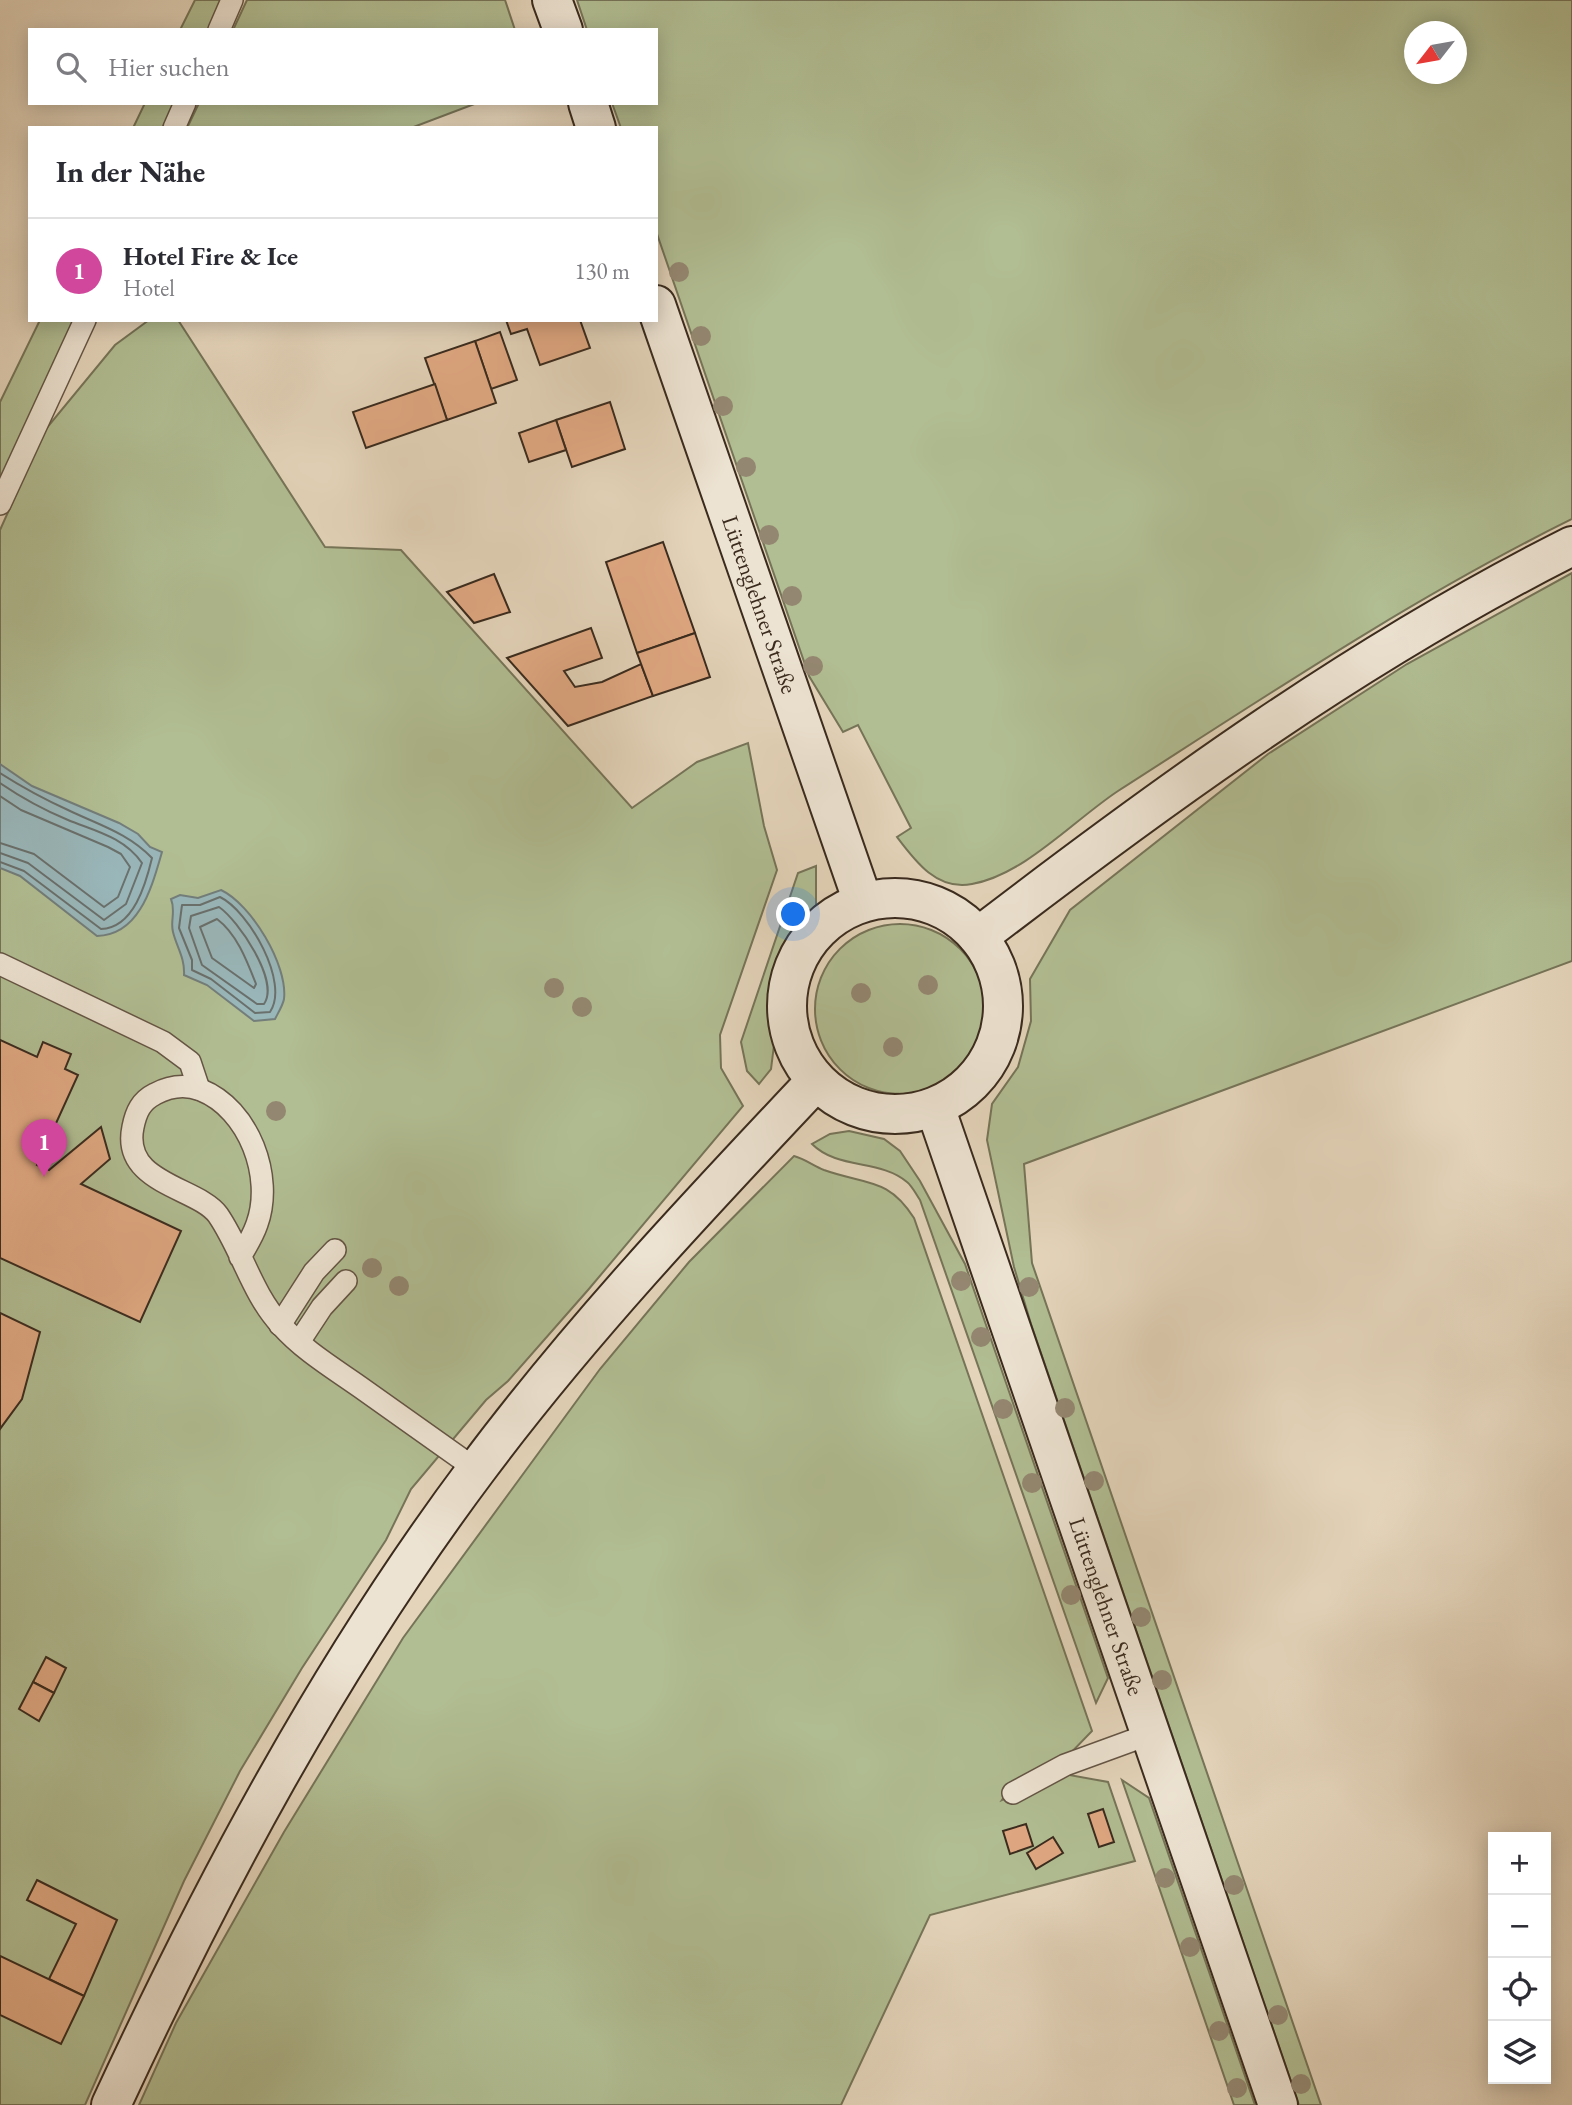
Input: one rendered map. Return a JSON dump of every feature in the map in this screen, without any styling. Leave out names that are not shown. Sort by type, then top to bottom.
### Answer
[{"type":"main road","points":[[552,0],[561,28]]},
{"type":"main road","points":[[588,105],[595,126]]},
{"type":"main road","name":"Lüttenglehner Straße","points":[[658,311],[863,902]]},
{"type":"main road","points":[[978,937],[1120,828],[1250,736],[1396,642],[1572,547]]},
{"type":"main road","points":[[903,898],[924,902],[962,921],[978,937],[990,954],[1003,995],[1000,1035],[982,1071],[968,1087],[936,1107],[892,1115],[869,1112],[847,1104],[816,1081],[803,1063],[790,1034],[786,1002],[796,961],[822,926],[863,902],[903,898]]},
{"type":"main road","points":[[111,2105],[179,1958],[256,1816],[337,1678],[408,1568],[477,1470],[617,1297],[816,1081]]},
{"type":"main road","name":"Lüttenglehner Straße","points":[[936,1107],[1278,2105]]},
{"type":"lane","points":[[220,28],[232,0]]},
{"type":"lane","points":[[175,126],[184,105]]},
{"type":"lane","points":[[0,504],[84,322]]},
{"type":"lane","points":[[0,964],[163,1042],[190,1062],[198,1089]]},
{"type":"lane","points":[[240,1257],[257,1224],[263,1196],[259,1161],[234,1115],[216,1098],[198,1089],[178,1086],[149,1097],[136,1112],[131,1136],[138,1159],[153,1177],[217,1213],[257,1292],[280,1325],[299,1342],[477,1470]]},
{"type":"lane","points":[[280,1325],[314,1272],[335,1250]]},
{"type":"lane","points":[[299,1342],[322,1307],[346,1281]]},
{"type":"lane","points":[[1013,1793],[1065,1765],[1150,1734]]},
{"type":"green space","points":[[195,0],[224,0],[212,28],[181,28]]},
{"type":"green space","points":[[247,0],[505,0],[514,28],[234,28]]},
{"type":"green space","points":[[577,0],[1572,0],[1572,519],[1455,581],[1285,684],[1118,791],[1011,870],[972,884],[959,885],[938,879],[919,864],[897,837],[911,828],[858,725],[843,732],[809,676],[658,237],[658,126],[620,126],[613,105],[658,105],[658,28],[586,28]]},
{"type":"green space","points":[[144,105],[176,105],[166,126],[134,126]]},
{"type":"green space","points":[[198,105],[472,105],[416,126],[188,126]]},
{"type":"green space","points":[[39,322],[75,322],[0,485],[0,402]]},
{"type":"green space","points":[[146,322],[179,322],[325,547],[401,550],[632,808],[697,762],[748,743],[764,826],[777,870],[720,1035],[721,1068],[743,1106],[588,1290],[508,1381],[486,1400],[411,1489],[386,1540],[302,1668],[240,1771],[184,1881],[85,2105],[0,2105],[0,530],[45,430],[115,345]]},
{"type":"green space","points":[[1572,573],[1572,961],[1024,1164],[1032,1263],[1321,2105],[1299,2105],[1031,1324],[1014,1267],[987,1140],[992,1104],[1018,1067],[1031,1021],[1030,979],[1070,910],[1268,754],[1407,664]]},
{"type":"green space","points":[[816,866],[816,905],[778,965],[771,1001],[774,1045],[771,1069],[759,1084],[747,1071],[741,1042],[798,873]]},
{"type":"green space","points":[[900,924],[933,930],[960,949],[979,976],[985,1009],[979,1042],[960,1069],[933,1088],[900,1094],[867,1088],[840,1069],[821,1042],[815,1009],[821,976],[840,949],[867,930]]},
{"type":"green space","points":[[849,1131],[884,1139],[900,1151],[920,1181],[965,1264],[1108,1678],[1096,1703],[920,1200],[909,1184],[896,1175],[834,1158],[812,1144],[830,1134]]},
{"type":"green space","points":[[794,1156],[824,1170],[885,1189],[895,1195],[914,1218],[1092,1731],[1063,1761],[1010,1788],[1002,1800],[1064,1774],[1108,1782],[1135,1861],[930,1915],[841,2105],[139,2105],[176,2023],[284,1832],[403,1638],[600,1369],[689,1262]]},
{"type":"green space","points":[[1122,1780],[1149,1798],[1255,2105],[1234,2105]]},
{"type":"water","points":[[0,764],[32,786],[119,823],[138,834],[150,847],[162,852],[142,906],[124,927],[97,936],[20,876],[0,868]]},
{"type":"water","points":[[221,890],[244,908],[274,953],[284,985],[284,999],[275,1019],[254,1021],[207,985],[184,975],[182,958],[172,928],[171,899],[180,895],[198,898]]},
{"type":"building","points":[[507,322],[581,322],[590,348],[540,365],[527,329],[511,334]]},
{"type":"building","points":[[500,332],[517,380],[491,389],[475,341]]},
{"type":"building","points":[[475,341],[496,403],[447,420],[425,358]]},
{"type":"building","points":[[435,384],[447,420],[366,448],[353,412]]},
{"type":"building","points":[[610,402],[625,449],[572,467],[556,420]]},
{"type":"building","points":[[556,420],[566,450],[529,462],[519,433]]},
{"type":"building","points":[[663,542],[695,633],[637,653],[606,562]]},
{"type":"building","points":[[494,574],[510,612],[474,623],[447,592]]},
{"type":"building","points":[[591,628],[602,658],[564,671],[575,687],[602,682],[641,664],[653,696],[568,726],[507,658]]},
{"type":"building","points":[[695,633],[710,677],[653,696],[637,653]]},
{"type":"building","points":[[0,1040],[37,1057],[43,1042],[71,1054],[65,1069],[78,1075],[37,1165],[49,1170],[101,1127],[110,1159],[81,1184],[181,1231],[140,1322],[0,1258]]},
{"type":"building","points":[[0,1313],[40,1332],[22,1399],[0,1429]]},
{"type":"building","points":[[46,1657],[66,1668],[54,1693],[33,1682]]},
{"type":"building","points":[[33,1682],[54,1693],[39,1721],[19,1709]]},
{"type":"building","points":[[1103,1809],[1114,1842],[1099,1847],[1088,1814]]},
{"type":"building","points":[[1026,1824],[1033,1846],[1010,1854],[1003,1831]]},
{"type":"building","points":[[1053,1837],[1063,1853],[1036,1869],[1027,1853]]},
{"type":"building","points":[[37,1880],[117,1920],[84,1996],[49,1979],[76,1924],[27,1900]]},
{"type":"building","points":[[0,1956],[84,1996],[61,2044],[0,2015]]},
{"type":"place","name":"Hotel Fire & Ice","points":[[44,1177]]}]
